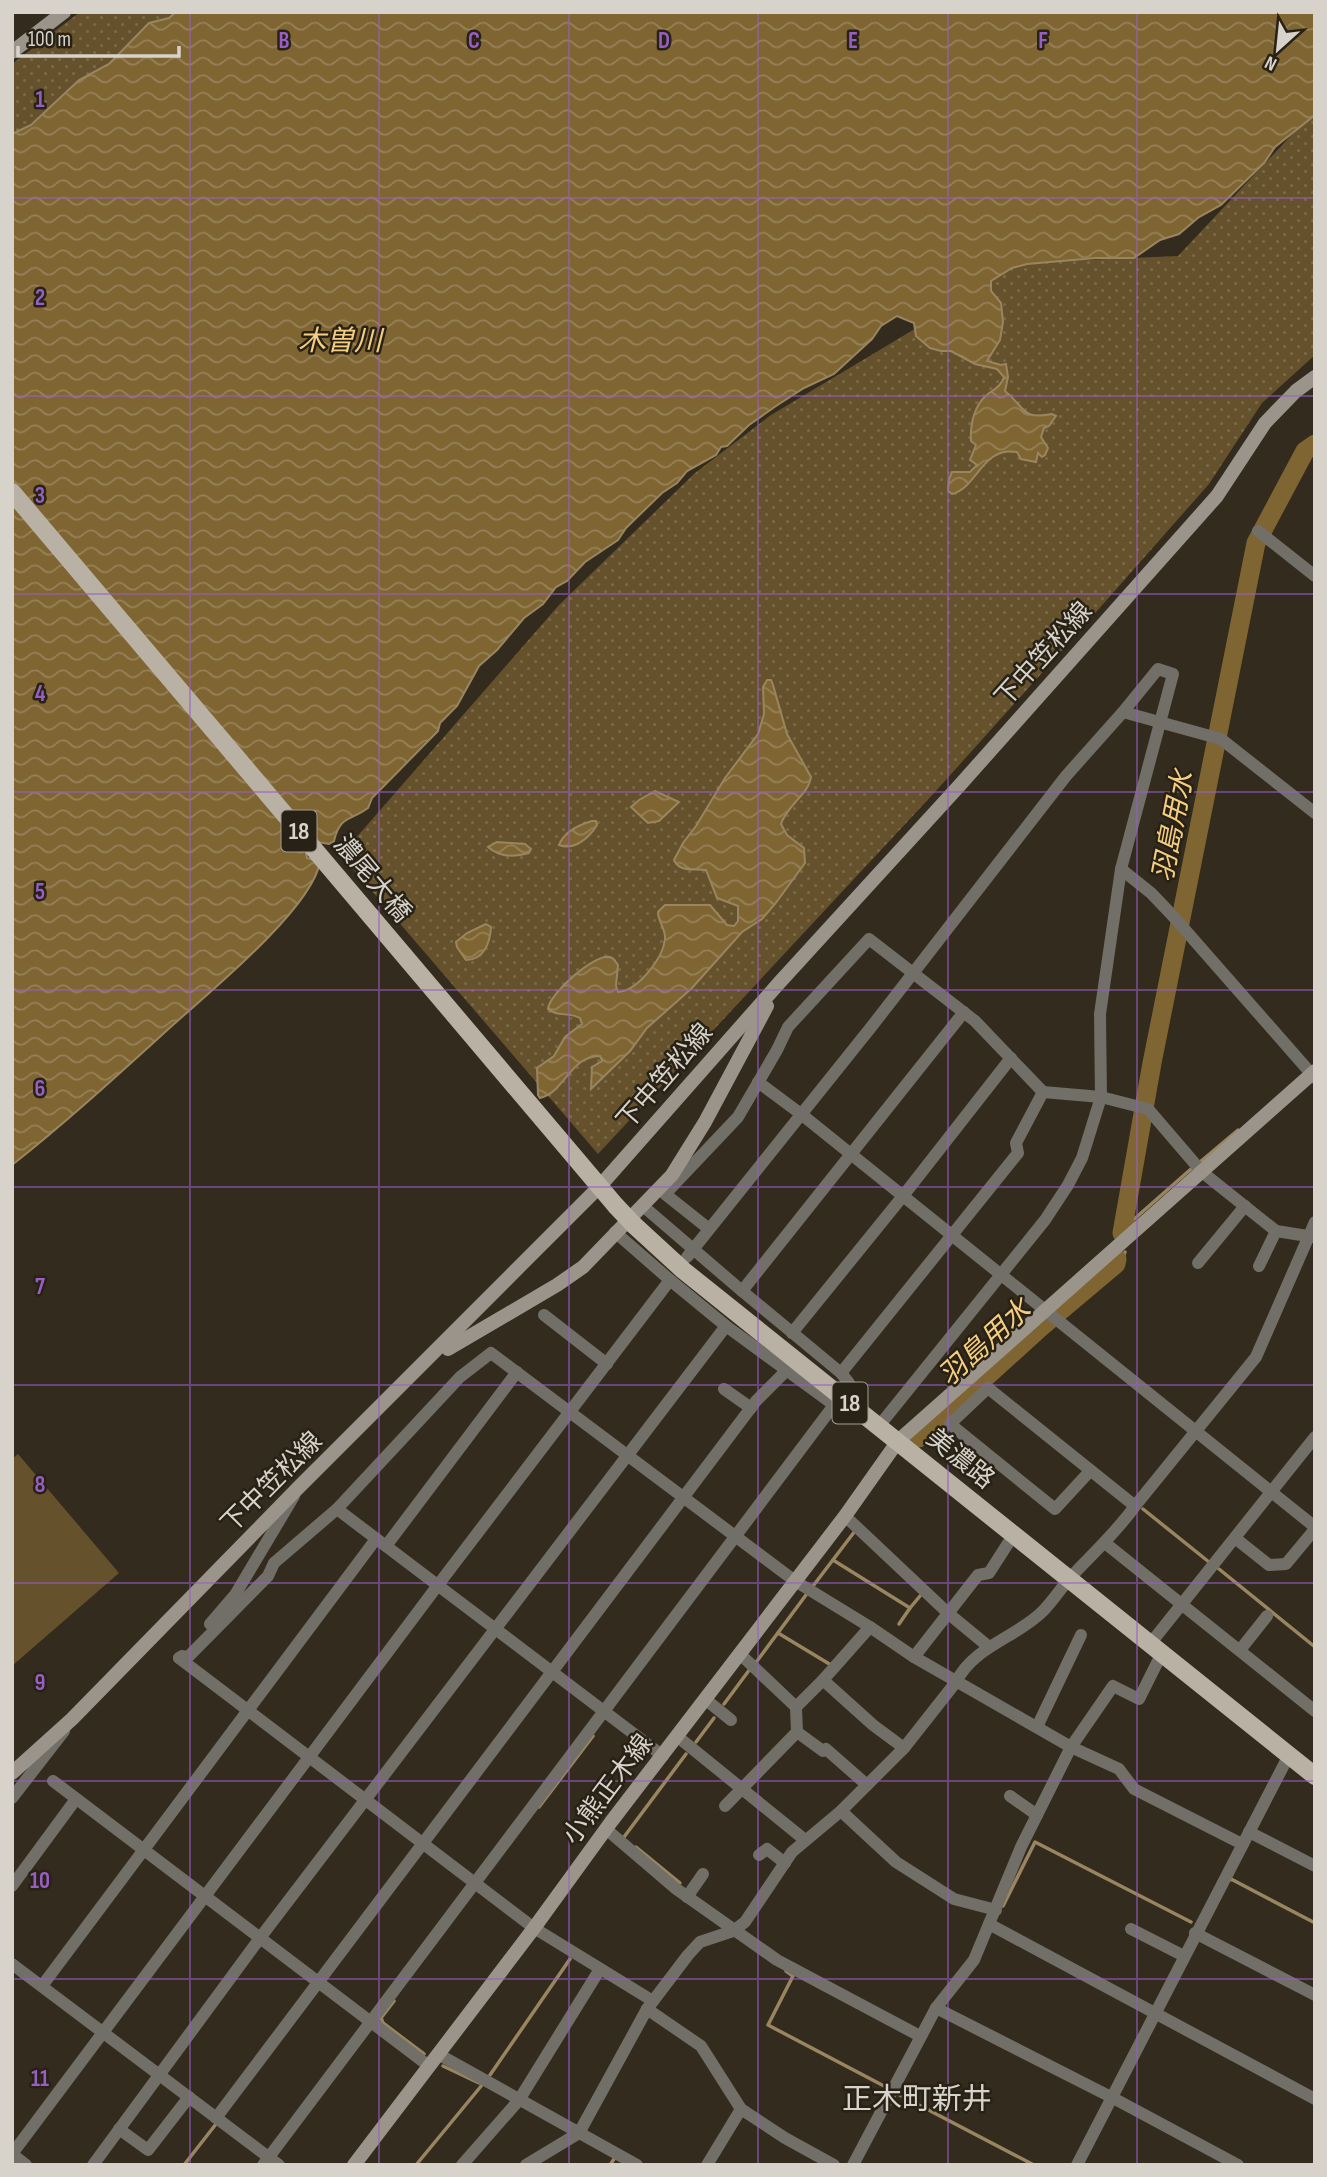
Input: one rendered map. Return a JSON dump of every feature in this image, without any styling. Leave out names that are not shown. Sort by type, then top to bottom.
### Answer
[{"type":"main road","points":[[12,52],[64,12]]},
{"type":"main road","name":"下中笠松線","points":[[12,1773],[72,1719],[600,1186],[1217,496],[1265,423],[1296,391],[1315,377]]},
{"type":"main road","name":"濃尾大橋","points":[[12,492],[586,1170]]},
{"type":"main road","points":[[413,1375],[456,1343],[557,1285],[583,1266],[672,1175],[705,1122],[779,983]]},
{"type":"main road","name":"小熊正木線","points":[[354,2165],[845,1516],[898,1441],[1051,1316],[1202,1172],[1314,1074]]},
{"type":"main road","name":"美濃路","points":[[586,1170],[634,1225],[683,1270],[839,1401],[898,1441],[1315,1776]]},
{"type":"street","points":[[1258,530],[1315,576]]},
{"type":"street","points":[[690,1254],[1066,776],[1158,669],[1173,674],[1121,869],[1100,1014],[1101,1097],[1082,1158],[1069,1185],[1045,1220],[878,1426]]},
{"type":"street","points":[[1123,712],[1214,738],[1315,813]]},
{"type":"street","points":[[1121,869],[1151,893],[1172,915],[1314,1074]]},
{"type":"street","points":[[709,1229],[665,1194],[738,1116],[788,1027],[869,939],[964,1012],[1044,1092],[1101,1097],[1148,1109],[1202,1172],[1245,1206],[1276,1230],[1312,1236]]},
{"type":"street","points":[[742,1291],[964,1012]]},
{"type":"street","points":[[792,1333],[1011,1058]]},
{"type":"street","points":[[758,1082],[1315,1528],[1286,1564],[1269,1565],[1235,1538]]},
{"type":"street","points":[[841,1373],[1018,1153],[1016,1143],[1044,1092]]},
{"type":"street","points":[[12,1964],[190,2097],[270,2162],[372,2021],[839,1401],[849,1383],[841,1373],[742,1291],[690,1254],[643,1206]]},
{"type":"street","points":[[1198,1264],[1245,1206]]},
{"type":"street","points":[[530,2164],[579,2133],[650,2005],[700,1942],[733,1931],[745,1922],[785,1863],[805,1840],[841,1811],[904,1748],[976,1656],[1020,1629],[1043,1611],[1070,1578],[1105,1543],[1198,1432],[1256,1357],[1312,1236],[1315,1222]]},
{"type":"street","points":[[1259,1266],[1276,1230]]},
{"type":"street","points":[[615,1232],[726,1326],[839,1401]]},
{"type":"street","points":[[26,2165],[12,2154],[670,1280]]},
{"type":"street","points":[[544,1315],[607,1364]]},
{"type":"street","points":[[93,2165],[260,1938],[726,1326]]},
{"type":"street","points":[[179,1658],[189,1656],[268,1576],[274,1563],[337,1509],[460,1377],[491,1353],[795,1581],[956,1682],[1071,1747],[1119,1769],[1134,1789],[1242,1844]]},
{"type":"street","points":[[216,2118],[751,1408],[788,1369]]},
{"type":"street","points":[[42,1986],[247,1711],[517,1372]]},
{"type":"street","points":[[948,1422],[988,1388],[1135,1506]]},
{"type":"street","points":[[724,1389],[751,1408]]},
{"type":"street","points":[[934,1409],[1055,1508],[1090,1471]]},
{"type":"street","points":[[853,2165],[936,2008],[974,1960],[1021,1847],[1071,1747],[1113,1686],[1139,1699],[1156,1649],[1182,1604],[1315,1437]]},
{"type":"street","points":[[179,1658],[236,1595],[297,1489]]},
{"type":"street","points":[[337,1509],[663,1756]]},
{"type":"street","points":[[845,1516],[948,1614],[989,1647]]},
{"type":"street","points":[[914,1657],[978,1575],[989,1573],[1014,1534]]},
{"type":"street","points":[[1105,1543],[1315,1710]]},
{"type":"street","points":[[1240,1650],[1267,1616]]},
{"type":"street","points":[[796,1707],[823,1681],[870,1627]]},
{"type":"street","points":[[1037,1727],[1081,1635]]},
{"type":"street","points":[[740,1654],[796,1707],[797,1732]]},
{"type":"street","points":[[179,1658],[534,1928],[600,1969],[650,2005],[701,2046],[741,2109],[785,2138],[834,2165]]},
{"type":"street","points":[[823,1681],[904,1748]]},
{"type":"street","points":[[705,1699],[731,1720]]},
{"type":"street","points":[[12,1798],[72,1719]]},
{"type":"street","points":[[725,1806],[742,1790],[765,1756],[797,1732]]},
{"type":"street","points":[[797,1732],[823,1751],[826,1749],[867,1785]]},
{"type":"street","points":[[678,1737],[805,1840]]},
{"type":"street","points":[[1077,2165],[1289,1755]]},
{"type":"street","points":[[53,1782],[372,2021],[433,2060],[519,2100],[637,2165]]},
{"type":"street","points":[[1010,1796],[1037,1815]]},
{"type":"street","points":[[12,1886],[76,1799]]},
{"type":"street","points":[[841,1811],[896,1863],[954,1899],[996,1910]]},
{"type":"street","points":[[606,1829],[687,1898],[733,1931],[777,1960],[920,2036]]},
{"type":"street","points":[[1249,1832],[1315,1866]]},
{"type":"street","points":[[759,1855],[766,1849],[785,1863]]},
{"type":"street","points":[[687,1898],[703,1874]]},
{"type":"street","points":[[989,1924],[1315,2099]]},
{"type":"street","points":[[1130,1929],[1184,1956]]},
{"type":"street","points":[[1195,1933],[1315,1995]]},
{"type":"street","points":[[462,2165],[519,2100],[600,1969]]},
{"type":"street","points":[[936,2008],[1114,2098],[1237,2165]]},
{"type":"street","points":[[119,2129],[148,2150],[190,2097]]},
{"type":"street","points":[[707,2165],[741,2109]]},
{"type":"shaded area","points":[[80,12],[185,12],[12,144],[12,64]]},
{"type":"shaded area","points":[[1315,110],[1315,355],[1262,403],[1209,484],[1067,645],[935,792],[598,1154],[341,855],[559,605],[695,473],[771,415],[913,330],[1008,263],[1178,256]]},
{"type":"shaded area","points":[[18,1454],[119,1573],[12,1666],[12,1459]]},
{"type":"water","name":"木曽川","points":[[176,12],[1315,12],[1315,115],[1275,147],[1264,163],[1221,205],[1199,217],[1179,234],[1160,240],[1134,258],[1096,258],[1027,264],[1012,268],[991,281],[991,291],[1001,303],[1003,322],[1000,340],[987,361],[1006,364],[1008,377],[1005,391],[1025,411],[1035,415],[1056,416],[1049,426],[1044,428],[1041,437],[1048,448],[1042,457],[1038,453],[1036,462],[1021,459],[1017,452],[1005,452],[988,461],[961,490],[952,494],[948,491],[952,472],[970,472],[977,465],[970,460],[976,445],[971,441],[974,415],[983,398],[1000,385],[1004,377],[997,369],[975,364],[951,351],[930,348],[916,336],[914,323],[897,316],[881,326],[872,339],[834,374],[804,388],[776,406],[749,425],[727,446],[721,447],[716,455],[687,471],[626,528],[618,540],[585,562],[567,581],[556,587],[543,604],[524,618],[497,650],[479,666],[457,706],[440,723],[438,731],[372,798],[368,808],[343,823],[334,841],[329,844],[318,842],[306,853],[307,858],[320,862],[313,881],[299,902],[258,948],[94,1096],[12,1165],[12,134],[31,125],[79,80],[109,64],[149,23],[169,18]]},
{"type":"water","points":[[767,680],[771,680],[773,685],[787,734],[811,777],[806,789],[781,824],[787,835],[804,848],[805,863],[762,919],[742,932],[692,988],[647,1028],[630,1051],[591,1089],[592,1067],[602,1061],[600,1056],[581,1062],[556,1089],[540,1098],[537,1068],[554,1056],[565,1037],[582,1024],[576,1016],[555,1013],[548,1009],[556,994],[574,976],[594,961],[610,957],[618,965],[618,992],[641,980],[663,947],[665,935],[658,912],[665,905],[710,905],[727,925],[734,926],[738,921],[738,906],[717,898],[706,870],[680,867],[674,860],[725,778],[758,734],[764,714],[763,687]]},
{"type":"water","points":[[655,791],[679,802],[659,821],[648,823],[631,807]]},
{"type":"water","points":[[596,821],[597,825],[581,842],[570,846],[559,845],[564,836],[572,830]]},
{"type":"water","points":[[497,842],[525,844],[531,849],[524,854],[502,854],[488,847]]},
{"type":"water","points":[[486,924],[491,927],[485,950],[477,957],[466,960],[456,942]]},
{"type":"waterway","name":"羽島用水","points":[[1122,1233],[1152,1063],[1256,543],[1305,451],[1315,444]]},
{"type":"waterway","points":[[1200,1162],[1238,1130]]},
{"type":"waterway","points":[[1132,1224],[1132,1221],[1191,1169]]},
{"type":"waterway","points":[[987,1384],[1118,1269],[1125,1252]]},
{"type":"waterway","name":"羽島用水","points":[[919,1438],[1040,1328],[1116,1264],[1117,1259]]},
{"type":"waterway","points":[[1143,1509],[1209,1562]]},
{"type":"waterway","points":[[813,1586],[855,1531]]},
{"type":"waterway","points":[[833,1560],[910,1608],[899,1624]]},
{"type":"waterway","points":[[1219,1569],[1315,1647]]},
{"type":"waterway","points":[[757,1661],[806,1595]]},
{"type":"waterway","points":[[910,1608],[920,1596]]},
{"type":"waterway","points":[[778,1633],[831,1665]]},
{"type":"waterway","points":[[724,1704],[750,1669]]},
{"type":"waterway","points":[[696,1742],[714,1718]]},
{"type":"waterway","points":[[539,1807],[593,1736]]},
{"type":"waterway","points":[[624,1837],[686,1754]]},
{"type":"waterway","points":[[1003,1906],[1035,1842],[1191,1922]]},
{"type":"waterway","points":[[636,1847],[680,1883]]},
{"type":"waterway","points":[[1230,1880],[1315,1923]]},
{"type":"waterway","points":[[490,2075],[570,1959]]},
{"type":"waterway","points":[[786,1971],[793,1976],[768,2025],[884,2086]]},
{"type":"waterway","points":[[394,2001],[381,2018],[383,2023],[424,2054]]},
{"type":"waterway","points":[[443,2066],[479,2083]]},
{"type":"waterway","points":[[416,2165],[482,2085]]},
{"type":"waterway","points":[[896,2093],[1034,2165]]},
{"type":"waterway","points":[[184,2165],[216,2124]]},
{"type":"waterway","points":[[610,2165],[614,2159]]},
{"type":"district","name":"正木町新井","points":[[917,2099]]}]
